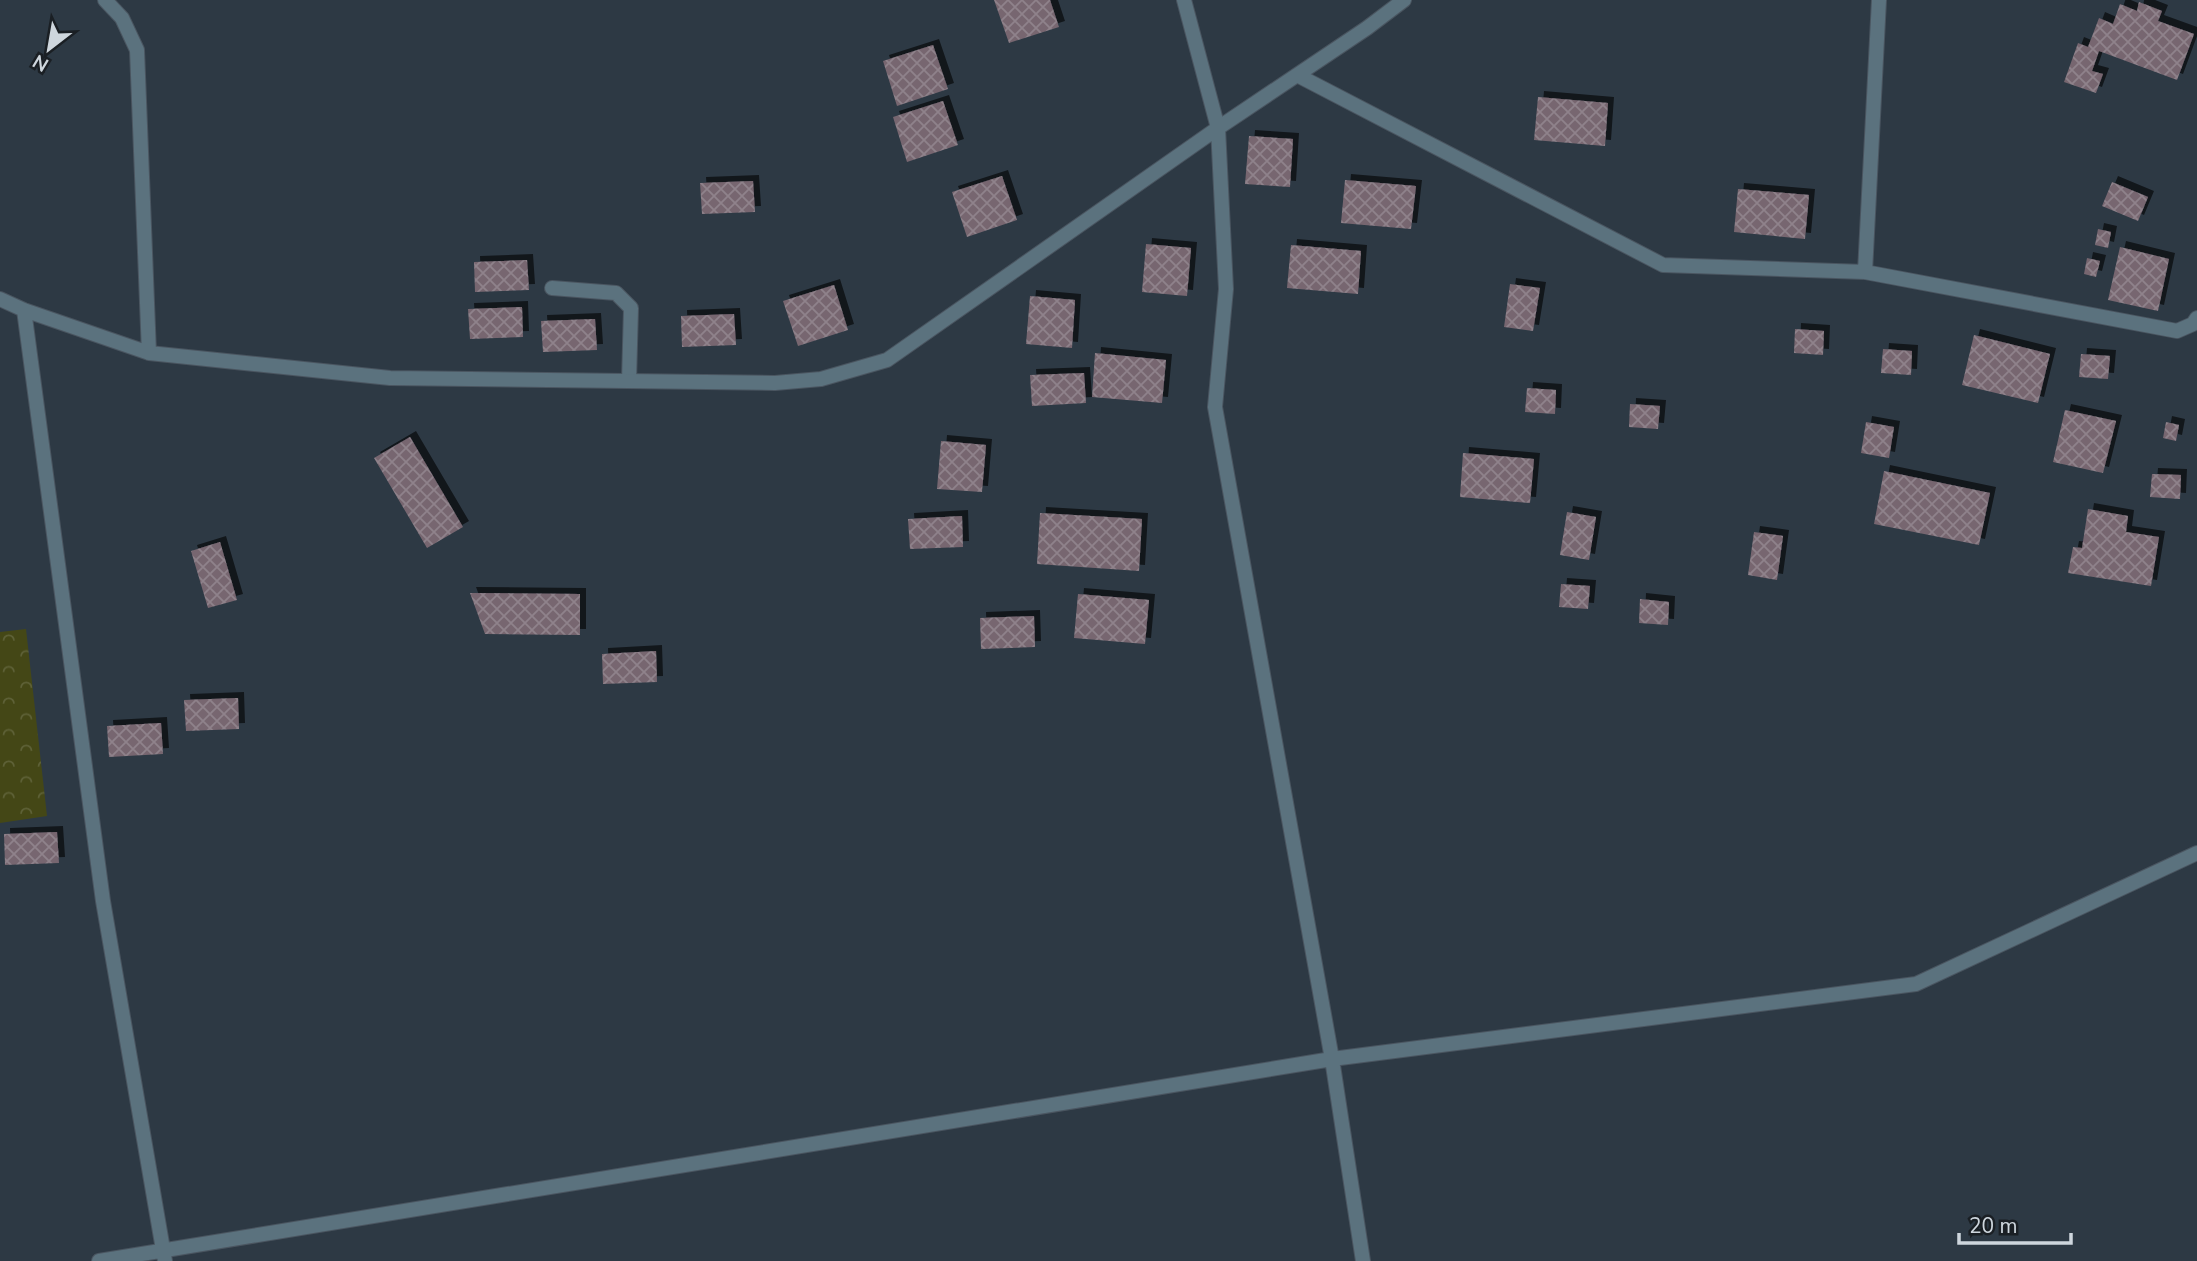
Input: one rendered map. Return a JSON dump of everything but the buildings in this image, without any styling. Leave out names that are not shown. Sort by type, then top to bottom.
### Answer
[{"type":"street","points":[[105,0],[121,18],[136,50],[149,353]]},
{"type":"street","points":[[1184,0],[1219,128],[1226,289],[1216,407],[1332,1059],[1363,1261]]},
{"type":"street","points":[[0,299],[24,310],[149,353],[390,378],[775,383],[821,379],[887,360],[1405,0]]},
{"type":"street","points":[[1865,272],[1880,0]]},
{"type":"street","points":[[1297,75],[1663,265],[1865,272],[2177,331],[2193,324],[2197,318]]},
{"type":"street","points":[[552,288],[616,293],[631,308],[629,381]]},
{"type":"street","points":[[24,310],[103,901],[164,1256]]},
{"type":"street","points":[[99,1261],[164,1256],[1332,1059],[1916,984],[2197,853]]},
{"type":"green space","points":[[26,629],[47,816],[0,823],[0,632]]}]
